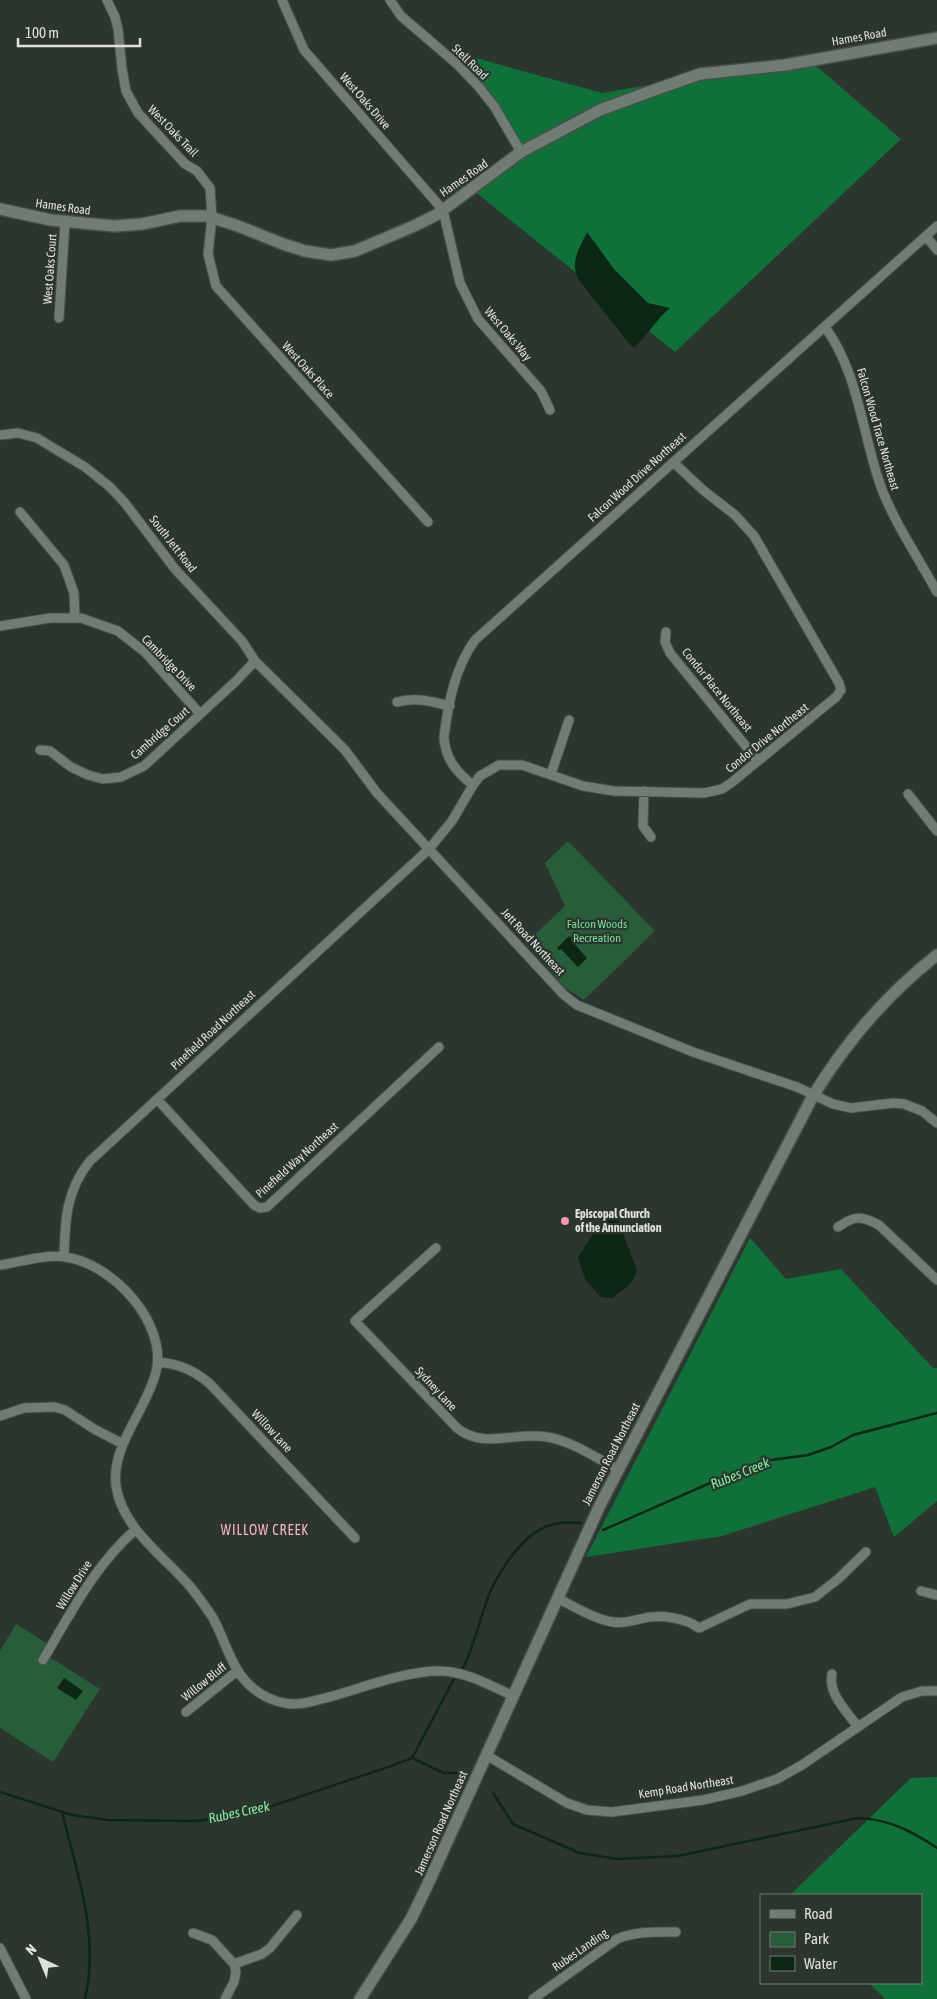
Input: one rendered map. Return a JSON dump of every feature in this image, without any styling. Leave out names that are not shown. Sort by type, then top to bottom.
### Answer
[{"type":"street","name":"West Oaks Trail","points":[[107,0],[118,28],[126,91],[138,113],[185,164],[197,171],[210,188],[212,217]]},
{"type":"street","name":"West Oaks Drive","points":[[282,0],[304,50],[443,210]]},
{"type":"street","name":"Stell Road","points":[[390,0],[401,16],[457,64],[478,86],[494,106],[521,152]]},
{"type":"street","name":"Hames Road","points":[[0,210],[66,222],[114,226],[142,224],[180,216],[212,217],[304,251],[331,256],[355,251],[414,226],[443,210],[521,152],[600,110],[700,74],[785,65],[937,38]]},
{"type":"street","name":"West Oaks Way","points":[[443,210],[460,283],[478,319],[541,391],[550,410]]},
{"type":"street","name":"West Oaks Place","points":[[212,217],[208,254],[216,286],[428,522]]},
{"type":"street","name":"West Oaks Court","points":[[58,318],[66,222]]},
{"type":"street","name":"Falcon Wood Drive Northeast","points":[[473,785],[454,767],[445,748],[445,731],[460,666],[476,640],[937,226]]},
{"type":"street","points":[[926,236],[937,250]]},
{"type":"street","name":"Falcon Wood Trace Northeast","points":[[825,327],[838,346],[848,369],[882,492],[937,592]]},
{"type":"street","name":"South Jett Road","points":[[0,435],[18,434],[36,438],[97,476],[125,503],[175,569],[242,641],[255,661],[302,707]]},
{"type":"street","name":"Condor Drive Northeast","points":[[429,849],[452,821],[473,785],[490,770],[506,764],[522,765],[599,789],[713,792],[731,784],[836,697],[841,690],[754,536],[735,515],[703,490],[673,462]]},
{"type":"street","points":[[20,512],[64,565],[74,593],[75,618]]},
{"type":"street","name":"Cambridge Drive","points":[[0,626],[50,618],[81,618],[118,631],[146,653],[200,714]]},
{"type":"street","name":"Condor Place Northeast","points":[[666,632],[665,642],[670,652],[758,761]]},
{"type":"street","name":"Cambridge Court","points":[[40,750],[50,751],[71,767],[88,775],[103,779],[121,777],[144,766],[255,661]]},
{"type":"street","points":[[397,702],[411,698],[424,699],[450,706]]},
{"type":"street","name":"Jett Road Northeast","points":[[302,707],[345,750],[377,793],[564,995],[577,1005],[692,1052],[784,1082],[842,1107],[868,1107],[893,1103],[904,1104],[922,1111],[937,1123]]},
{"type":"street","points":[[551,774],[569,720]]},
{"type":"street","points":[[644,791],[643,826],[651,837]]},
{"type":"street","points":[[908,794],[937,831]]},
{"type":"street","name":"Pinefield Road Northeast","points":[[64,1256],[66,1210],[76,1180],[90,1161],[429,849]]},
{"type":"street","name":"Jamerson Road Northeast","points":[[360,1999],[414,1912],[600,1505],[813,1096],[841,1054],[866,1022],[909,979],[937,955]]},
{"type":"street","name":"Pinefield Way Northeast","points":[[157,1099],[247,1198],[260,1208],[266,1207],[439,1047]]},
{"type":"street","points":[[838,1227],[848,1220],[855,1218],[879,1225],[937,1280]]},
{"type":"street","name":"Sydney Lane","points":[[436,1248],[355,1321],[456,1428],[466,1436],[491,1439],[547,1436],[568,1444],[618,1469]]},
{"type":"street","points":[[0,1265],[64,1256],[99,1270],[138,1304],[156,1338],[158,1362],[151,1388],[123,1444],[116,1465],[116,1486],[122,1508],[136,1529],[196,1594],[214,1620],[237,1670],[252,1688],[272,1700],[292,1704],[314,1701],[408,1675],[436,1671],[459,1673],[512,1696]]},
{"type":"street","name":"Willow Lane","points":[[158,1362],[176,1363],[184,1366],[210,1384],[355,1538]]},
{"type":"street","points":[[0,1416],[24,1408],[55,1407],[66,1410],[94,1429],[123,1444]]},
{"type":"street","name":"Willow Drive","points":[[43,1660],[93,1576],[112,1551],[136,1529]]},
{"type":"street","points":[[557,1598],[598,1618],[612,1622],[621,1623],[640,1618],[657,1618],[685,1620],[699,1628],[750,1604],[787,1604],[814,1597],[838,1579],[866,1552]]},
{"type":"street","points":[[921,1591],[937,1594],[937,1601]]},
{"type":"street","name":"Willow Bluff","points":[[186,1712],[237,1670]]},
{"type":"street","points":[[832,1674],[830,1684],[834,1694],[857,1726]]},
{"type":"street","name":"Kemp Road Northeast","points":[[486,1755],[577,1807],[600,1812],[612,1812],[723,1796],[760,1785],[802,1765],[902,1697],[922,1691],[937,1691]]},
{"type":"street","points":[[234,1964],[262,1954],[270,1948],[297,1916]]},
{"type":"street","points":[[193,1932],[212,1940],[234,1964],[236,1972],[234,1982],[225,1999]]},
{"type":"street","name":"Rubes Landing","points":[[533,1999],[616,1939],[644,1932],[676,1932]]},
{"type":"street","points":[[0,1948],[26,1999]]},
{"type":"green space","points":[[458,53],[602,93],[807,58],[901,139],[675,352],[469,187],[521,150]]},
{"type":"green space","name":"Falcon Woods Recreation","points":[[568,841],[655,931],[584,1000],[564,987],[527,942],[565,906],[545,863]]},
{"type":"green space","points":[[750,1238],[786,1279],[841,1269],[933,1368],[937,1368],[937,1501],[894,1537],[875,1487],[722,1536],[586,1557]]},
{"type":"green space","points":[[16,1624],[48,1644],[43,1653],[100,1689],[53,1762],[0,1728],[0,1651]]},
{"type":"green space","points":[[937,1777],[937,1999],[885,1999],[870,1984],[922,1984],[922,1894],[791,1894],[911,1778]]},
{"type":"water","points":[[587,232],[614,269],[648,303],[670,308],[635,347],[631,346],[578,279],[575,261]]},
{"type":"water","points":[[569,936],[587,958],[578,967],[561,949],[557,948]]},
{"type":"water","points":[[614,1216],[617,1217],[637,1270],[631,1283],[612,1298],[601,1297],[586,1281],[578,1258],[598,1228]]},
{"type":"water","points":[[64,1678],[83,1691],[76,1700],[57,1688]]},
{"type":"waterway","name":"Rubes Creek","points":[[603,1530],[733,1473],[771,1460],[808,1455],[831,1447],[853,1435],[937,1413]]},
{"type":"waterway","name":"Rubes Creek","points":[[463,1668],[471,1650],[490,1592],[499,1574],[519,1547],[543,1528],[561,1523],[580,1523]]},
{"type":"waterway","name":"Rubes Creek","points":[[0,1792],[72,1815],[108,1820],[194,1821],[231,1817],[254,1812],[412,1758],[455,1677]]},
{"type":"waterway","points":[[412,1758],[444,1773],[458,1773]]},
{"type":"waterway","points":[[493,1793],[513,1824],[580,1853],[617,1859],[678,1856],[858,1818],[890,1823],[918,1836],[937,1848]]},
{"type":"waterway","points":[[62,1812],[80,1881],[88,1928],[90,1952],[85,1999]]},
{"type":"place","name":"Episcopal Church of the Annunciation","points":[[565,1221]]},
{"type":"district","name":"WILLOW CREEK","points":[[265,1530]]}]
